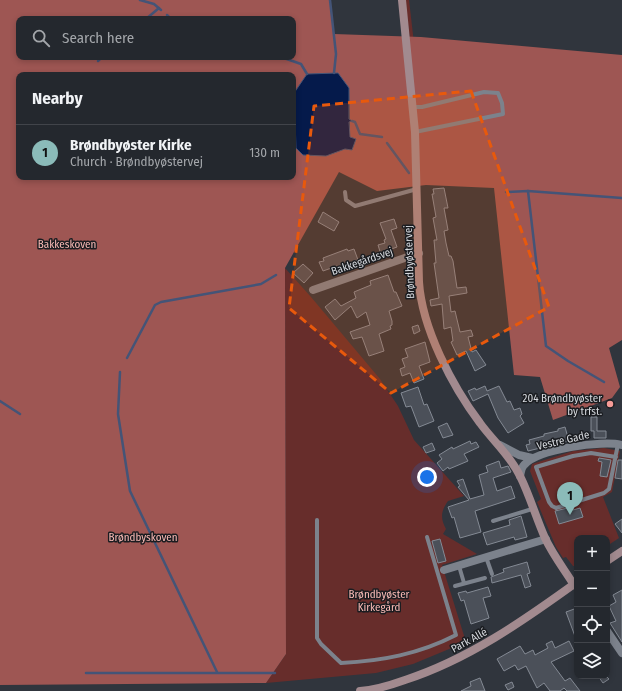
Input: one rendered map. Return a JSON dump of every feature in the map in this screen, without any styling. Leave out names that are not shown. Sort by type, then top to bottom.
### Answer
[{"type":"street","name":"Brøndbyøstervej","points":[[402,0],[415,132],[418,189],[420,299],[428,326],[454,382],[481,424],[500,444],[520,476],[546,539],[574,582]]},
{"type":"street","name":"Bakkegårdsvej","points":[[312,290],[419,253]]},
{"type":"street","name":"Vestre Gade","points":[[520,476],[521,468],[532,458],[571,447],[607,443],[620,445]]},
{"type":"street","name":"Vestre Gade","points":[[500,444],[518,455],[532,458]]},
{"type":"street","points":[[441,571],[546,539]]},
{"type":"street","points":[[610,559],[622,551]]},
{"type":"street","name":"Park Allé","points":[[360,691],[395,683],[454,661],[484,646],[574,586]]},
{"type":"street","points":[[610,635],[622,653]]},
{"type":"lane","points":[[412,107],[422,107],[484,92],[498,93],[502,103],[503,114],[415,132]]},
{"type":"lane","points":[[345,192],[346,200],[355,206],[418,189]]},
{"type":"lane","points":[[616,457],[591,453],[557,460],[536,467],[536,470],[549,502],[556,508],[604,493],[609,489],[620,445]]},
{"type":"lane","points":[[493,521],[532,508]]},
{"type":"lane","points":[[317,520],[317,638],[320,644],[341,663],[374,662],[403,656],[456,636],[441,571],[427,537]]},
{"type":"lane","points":[[486,557],[492,574]]},
{"type":"lane","points":[[459,565],[464,583]]},
{"type":"lane","points":[[455,586],[486,578]]},
{"type":"highlighted area","points":[[471,91],[549,307],[391,393],[289,308],[314,106]]},
{"type":"green space","name":"Brøndbyskoven","points":[[0,0],[330,0],[334,34],[421,37],[622,55],[622,340],[609,348],[620,387],[612,398],[553,420],[540,377],[514,375],[494,188],[426,185],[377,191],[339,172],[285,268],[286,654],[266,683],[0,685]],"holes":[[[349,88],[350,137],[355,139],[352,150],[345,149]]]},
{"type":"green space","points":[[405,0],[409,0],[421,104],[418,104]]},
{"type":"green space","name":"Brøndbyøster Kirkegård","points":[[285,268],[380,379],[398,406],[414,440],[464,496],[448,501],[442,515],[446,529],[443,534],[477,554],[442,565],[466,642],[413,664],[376,673],[266,683],[286,654]]},
{"type":"green space","points":[[604,448],[620,451],[612,492],[603,497],[619,538],[610,544],[610,535],[574,535],[574,566],[566,557],[563,558],[556,547],[537,502],[541,499],[530,471],[532,464],[573,451]]},
{"type":"water","points":[[338,73],[349,88],[349,119],[352,121],[349,122],[350,137],[356,139],[352,150],[345,149],[326,156],[303,155],[296,148],[296,90],[307,74]]},
{"type":"building","points":[[444,188],[448,208],[444,208],[448,230],[444,231],[446,243],[449,256],[451,256],[453,261],[457,288],[466,287],[467,293],[449,296],[451,312],[455,311],[460,332],[471,330],[473,336],[468,337],[472,352],[476,350],[486,365],[475,371],[466,351],[457,355],[451,342],[453,341],[451,327],[444,329],[442,304],[431,306],[430,300],[439,298],[434,263],[436,263],[434,240],[437,240],[433,218],[436,217],[432,194],[434,194],[433,189]]},
{"type":"building","points":[[323,212],[339,222],[334,231],[318,222]]},
{"type":"building","points":[[394,219],[397,228],[391,230],[397,247],[386,251],[388,256],[382,258],[378,245],[385,243],[384,240],[386,239],[380,223]]},
{"type":"building","points":[[347,249],[348,251],[354,249],[358,260],[349,263],[350,266],[340,270],[337,266],[323,271],[319,262],[324,261],[323,258]]},
{"type":"building","points":[[303,264],[313,273],[304,283],[293,273]]},
{"type":"building","points":[[388,275],[394,292],[396,292],[402,306],[389,311],[392,321],[392,325],[390,326],[391,329],[379,334],[384,351],[369,356],[362,337],[353,339],[350,332],[370,325],[366,312],[357,318],[351,306],[335,320],[325,307],[335,299],[341,306],[356,298],[354,292],[371,285],[370,281]]},
{"type":"building","points":[[418,325],[420,331],[414,334],[412,327]]},
{"type":"building","points":[[425,342],[430,362],[419,366],[424,379],[414,383],[410,373],[402,376],[400,369],[405,367],[402,359],[408,357],[405,349]]},
{"type":"building","points":[[485,386],[487,391],[499,386],[507,402],[510,401],[514,410],[520,408],[522,414],[520,416],[524,423],[508,433],[498,418],[488,394],[473,401],[468,391],[475,388],[476,390]]},
{"type":"building","points":[[418,387],[424,405],[427,404],[434,421],[419,427],[411,406],[406,407],[401,393]]},
{"type":"building","points":[[591,417],[597,417],[597,431],[606,431],[606,438],[594,438],[594,431],[591,431]]},
{"type":"building","points":[[447,423],[453,435],[443,438],[438,427]]},
{"type":"building","points":[[565,427],[569,441],[528,451],[526,445],[530,444],[529,440],[544,436],[544,434],[558,431],[558,429]]},
{"type":"building","points":[[470,441],[471,444],[476,442],[479,447],[464,454],[468,461],[449,469],[448,467],[443,471],[437,463],[442,459],[439,455],[452,447],[453,449]]},
{"type":"building","points":[[432,443],[435,450],[426,453],[423,447]]},
{"type":"building","points":[[599,458],[611,460],[607,477],[600,476],[602,462],[598,461]]},
{"type":"building","points":[[618,460],[622,460],[622,479],[615,478]]},
{"type":"building","points":[[499,461],[501,468],[508,466],[511,472],[493,478],[497,491],[511,486],[515,498],[475,511],[481,532],[460,538],[454,517],[452,518],[448,507],[469,500],[458,487],[460,486],[457,481],[463,479],[470,499],[484,495],[479,475],[488,472],[486,466]]},
{"type":"building","points":[[572,507],[573,510],[580,508],[583,517],[559,524],[555,511]]},
{"type":"building","points":[[521,516],[527,537],[515,540],[514,537],[487,545],[483,533],[510,525],[509,520]]},
{"type":"building","points":[[622,519],[622,533],[615,524]]},
{"type":"building","points":[[440,539],[446,561],[438,563],[432,541]]},
{"type":"building","points":[[527,562],[530,573],[527,574],[531,586],[525,588],[521,575],[492,583],[491,577],[504,572],[503,569]]},
{"type":"building","points":[[488,587],[491,596],[483,598],[489,618],[471,624],[464,600],[461,601],[458,593],[466,591],[467,593]]},
{"type":"building","points":[[622,590],[622,642],[610,623],[616,621],[610,608],[610,605],[616,602],[613,595]]},
{"type":"building","points":[[574,609],[574,634],[566,612]]},
{"type":"building","points":[[552,641],[555,648],[569,641],[574,651],[551,662],[565,681],[570,678],[580,691],[567,691],[564,688],[560,691],[550,691],[544,683],[537,688],[526,666],[518,670],[515,665],[504,671],[497,659],[520,646],[525,654],[533,650],[535,655],[548,648],[546,644]]},
{"type":"building","points":[[480,678],[485,691],[461,691],[471,686],[470,682]]},
{"type":"building","points":[[600,679],[609,679],[603,683]]},
{"type":"building","points":[[512,682],[514,687],[508,690],[505,685]]},
{"type":"waterway","points":[[140,0],[154,4],[161,10]]},
{"type":"waterway","points":[[330,0],[336,54],[334,73]]},
{"type":"waterway","points":[[150,16],[159,8]]},
{"type":"waterway","points":[[290,60],[301,64],[307,74]]},
{"type":"waterway","points":[[352,121],[355,122],[360,134],[382,137]]},
{"type":"waterway","points":[[387,143],[409,173]]},
{"type":"waterway","points":[[528,191],[546,346],[604,382]]},
{"type":"waterway","points":[[506,192],[528,191],[622,198]]},
{"type":"waterway","points":[[127,358],[155,305],[161,302],[261,284],[276,275]]},
{"type":"waterway","points":[[120,372],[118,414],[130,491],[217,672]]},
{"type":"waterway","points":[[0,401],[20,414]]},
{"type":"waterway","points":[[86,673],[275,673]]},
{"type":"place","name":"204 Brøndbyøster by trfst.","points":[[610,404]]},
{"type":"place","name":"Brøndbyøster Kirke","points":[[570,515]]},
{"type":"park label","name":"Bakkeskoven","points":[[67,244]]}]
